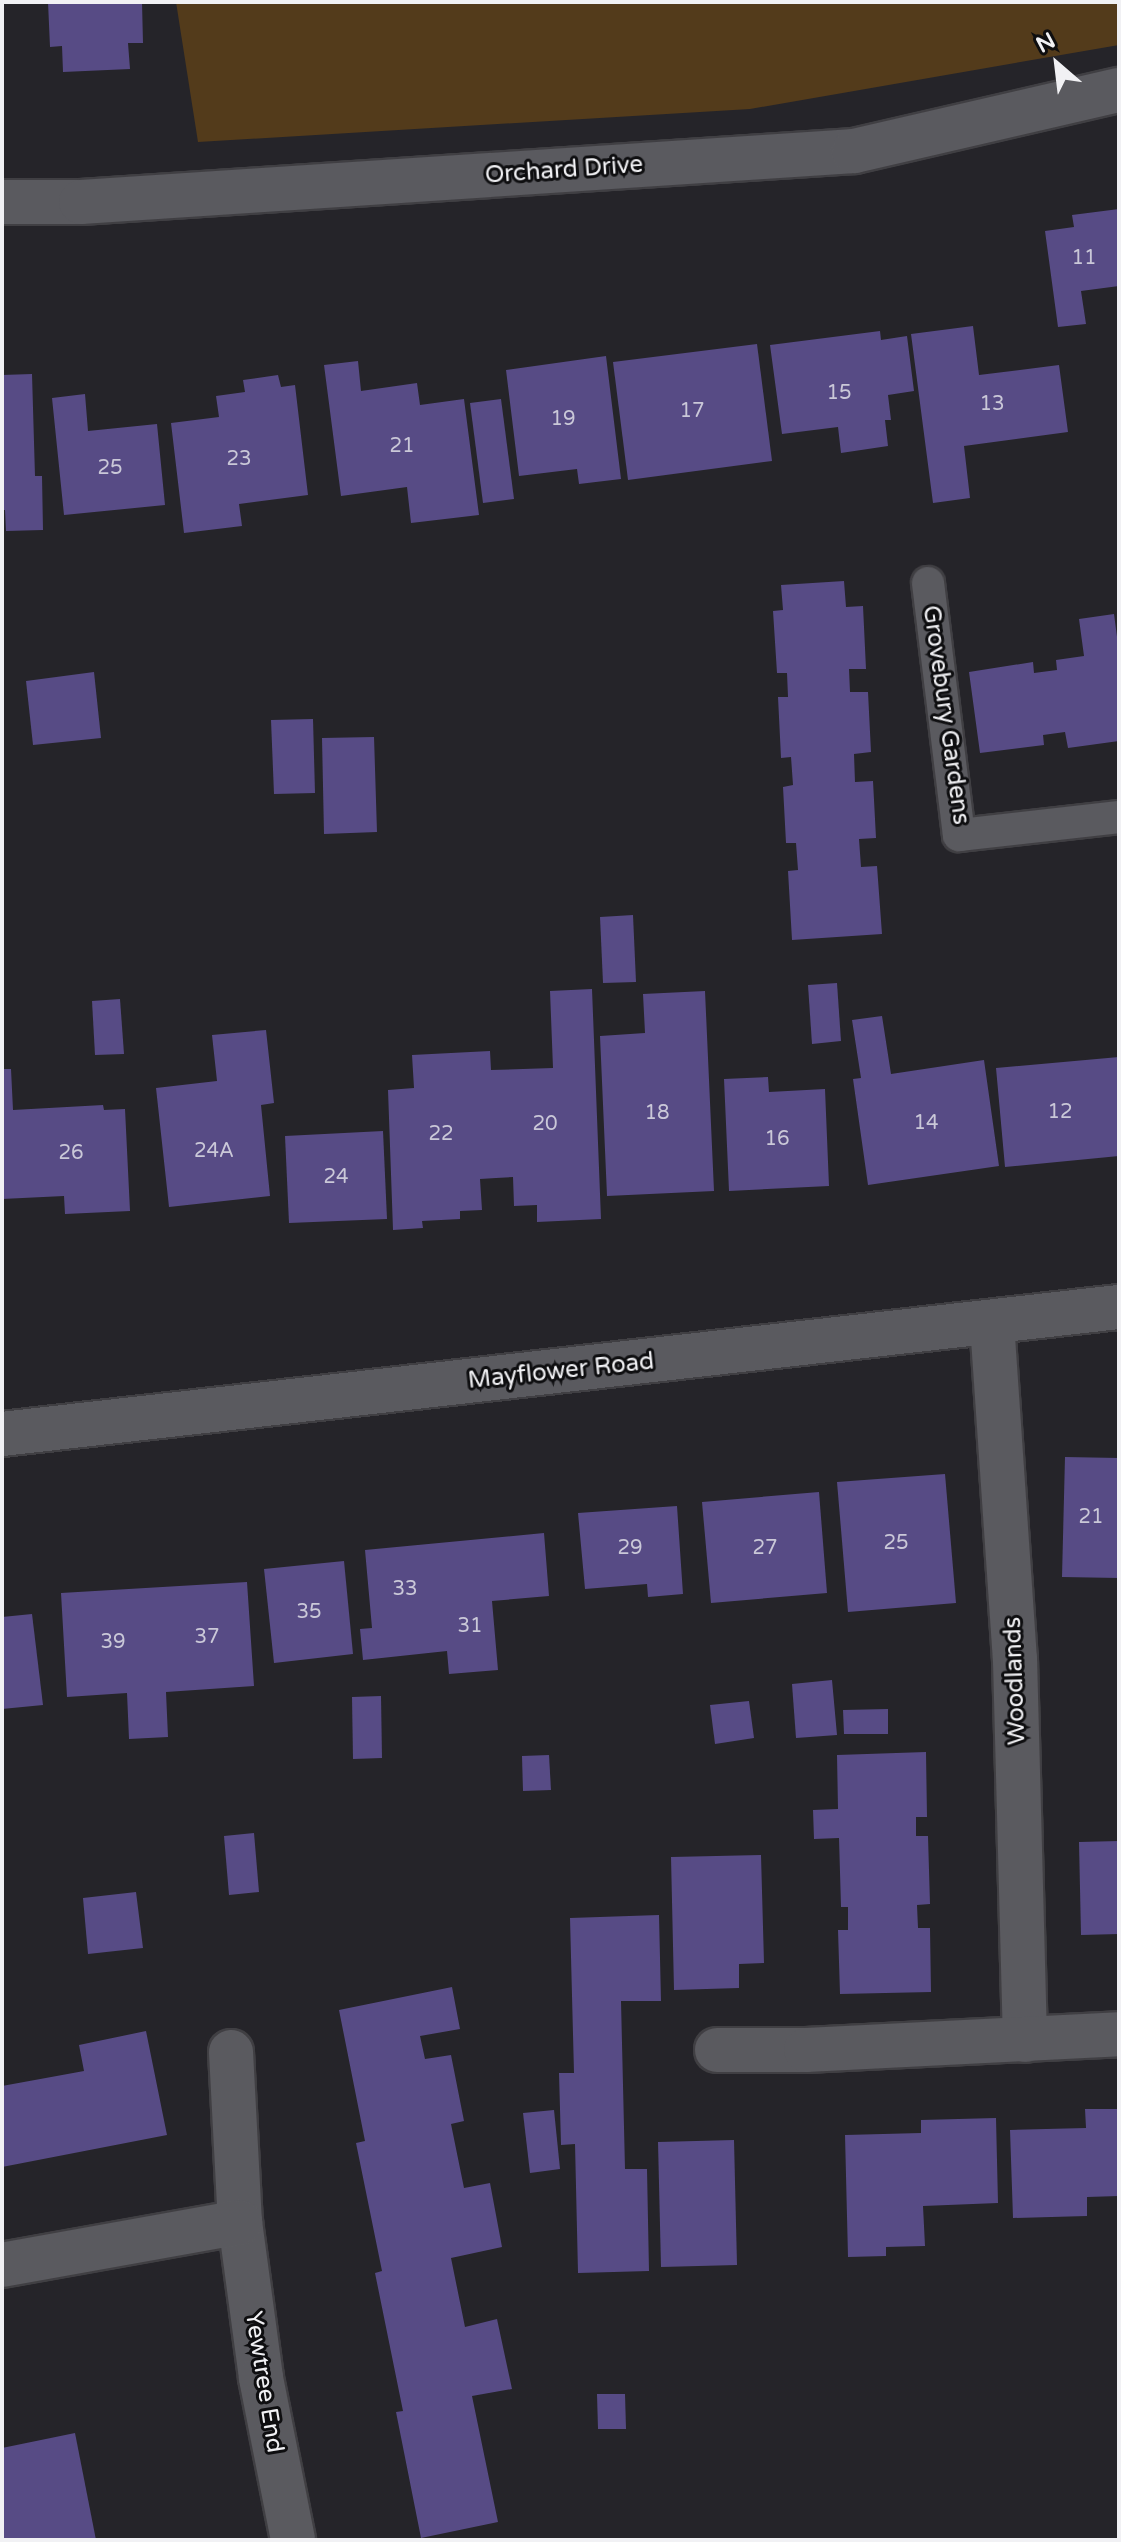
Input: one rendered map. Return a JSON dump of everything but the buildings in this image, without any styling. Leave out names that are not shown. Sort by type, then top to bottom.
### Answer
[{"type":"street","name":"Orchard Drive","points":[[2,202],[81,202],[854,151],[1119,90]]},
{"type":"street","name":"Mayflower Road","points":[[2,1434],[1119,1307]]},
{"type":"street","name":"Woodlands","points":[[992,1323],[1015,1659],[1025,2040]]},
{"type":"street","points":[[717,2050],[1119,2034]]},
{"type":"street","name":"Yewtree End","points":[[231,2052],[240,2222],[261,2378],[293,2540]]},
{"type":"street","points":[[2,2265],[240,2222]]},
{"type":"lane","name":"Grovebury Gardens","points":[[928,583],[959,835],[1119,817]]},
{"type":"shaded area","points":[[176,2],[1119,2],[1119,45],[750,109],[198,142]]}]
